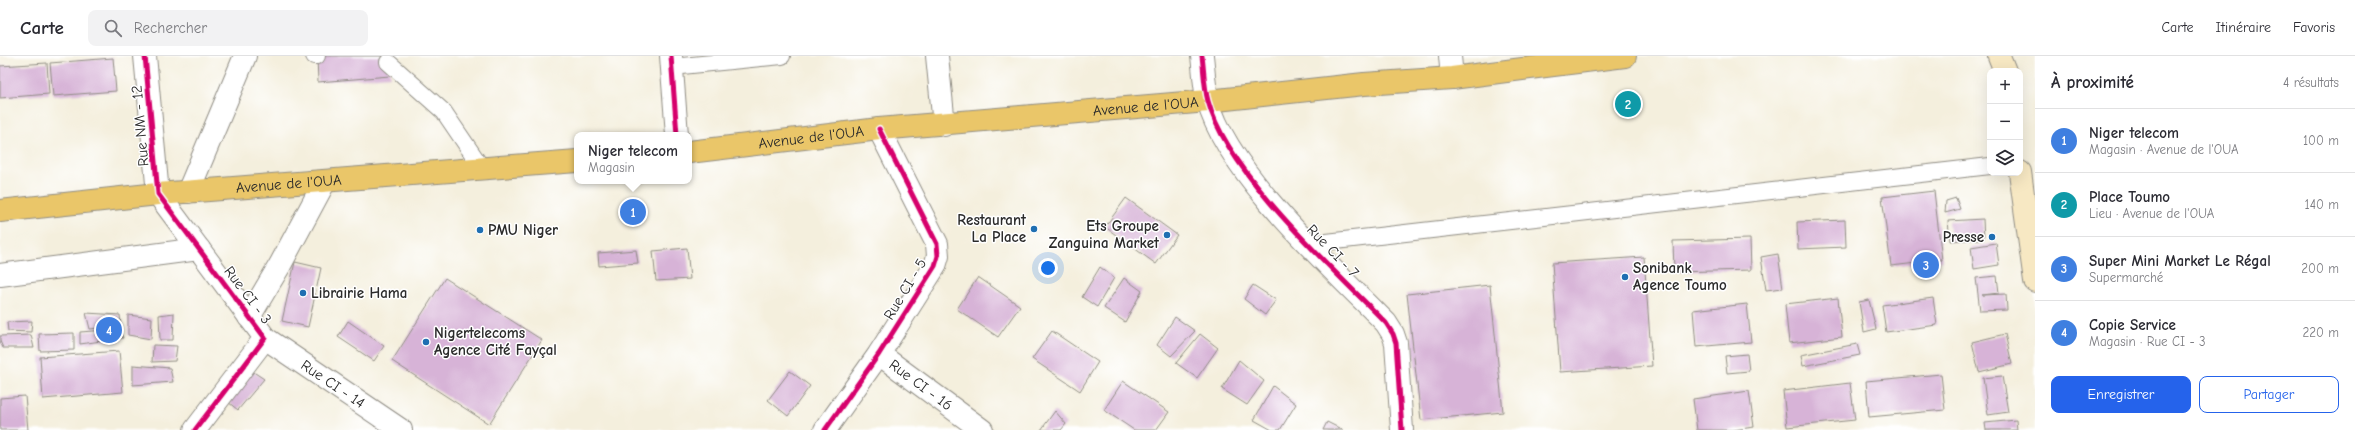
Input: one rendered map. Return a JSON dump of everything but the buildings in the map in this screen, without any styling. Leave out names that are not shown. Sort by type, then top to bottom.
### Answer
[{"type":"main road","name":"Avenue de l'OUA","points":[[692,152],[879,129],[944,125],[1208,101],[1364,84],[1452,78],[1625,56]]},
{"type":"main road","points":[[1999,56],[2004,68]]},
{"type":"main road","points":[[2010,68],[2014,56]]},
{"type":"main road","name":"Avenue de l'OUA","points":[[0,211],[158,194],[574,160]]},
{"type":"main road","points":[[2021,176],[2035,281]]},
{"type":"street","name":"Rue NM - 12","points":[[145,56],[158,194]]},
{"type":"street","points":[[188,192],[245,56]]},
{"type":"street","points":[[937,56],[944,125]]},
{"type":"street","name":"Rue CI - 7","points":[[1202,56],[1208,101],[1220,130],[1236,157],[1262,191],[1309,244],[1386,323],[1393,334],[1396,343],[1402,430]]},
{"type":"street","points":[[1450,56],[1452,78]]},
{"type":"street","points":[[671,62],[677,132]]},
{"type":"street","name":"Rue CI - 5","points":[[825,430],[879,354],[935,266],[938,256],[937,244],[879,129]]},
{"type":"street","points":[[249,317],[280,265],[325,181]]},
{"type":"street","name":"Rue CI - 3","points":[[158,194],[265,338],[195,430]]},
{"type":"street","points":[[0,275],[199,249]]},
{"type":"street","name":"Rue CI - 14","points":[[265,338],[401,430]]},
{"type":"street","name":"Rue CI - 16","points":[[879,354],[982,430]]},
{"type":"lane","points":[[671,62],[782,56]]},
{"type":"lane","points":[[388,62],[444,112],[482,168]]},
{"type":"lane","points":[[1309,244],[1987,166]]},
{"type":"cycle path","points":[[145,56],[158,194],[265,338],[195,430]]},
{"type":"cycle path","points":[[671,56],[677,132]]},
{"type":"cycle path","points":[[1202,56],[1208,101],[1219,129],[1237,159],[1259,189],[1285,219],[1386,323],[1393,334],[1396,343],[1402,430]]},
{"type":"cycle path","points":[[825,430],[879,354],[935,266],[938,256],[937,244],[879,129]]},
{"type":"place","name":"Place Toumo","points":[[1628,104]]},
{"type":"place","name":"Niger telecom","points":[[633,212]]},
{"type":"place","name":"Restaurant La Place","points":[[1034,229]]},
{"type":"place","name":"PMU Niger","points":[[480,230]]},
{"type":"place","name":"Ets Groupe Zanguina Market","points":[[1167,235]]},
{"type":"place","name":"Presse","points":[[1992,237]]},
{"type":"place","name":"Super Mini Market Le Régal","points":[[1926,265]]},
{"type":"place","name":"Sonibank Agence Toumo","points":[[1625,277]]},
{"type":"place","name":"Librairie Hama","points":[[303,293]]},
{"type":"place","name":"Copie Service","points":[[109,330]]},
{"type":"place","name":"Nigertelecoms Agence Cité Fayçal","points":[[426,342]]}]
